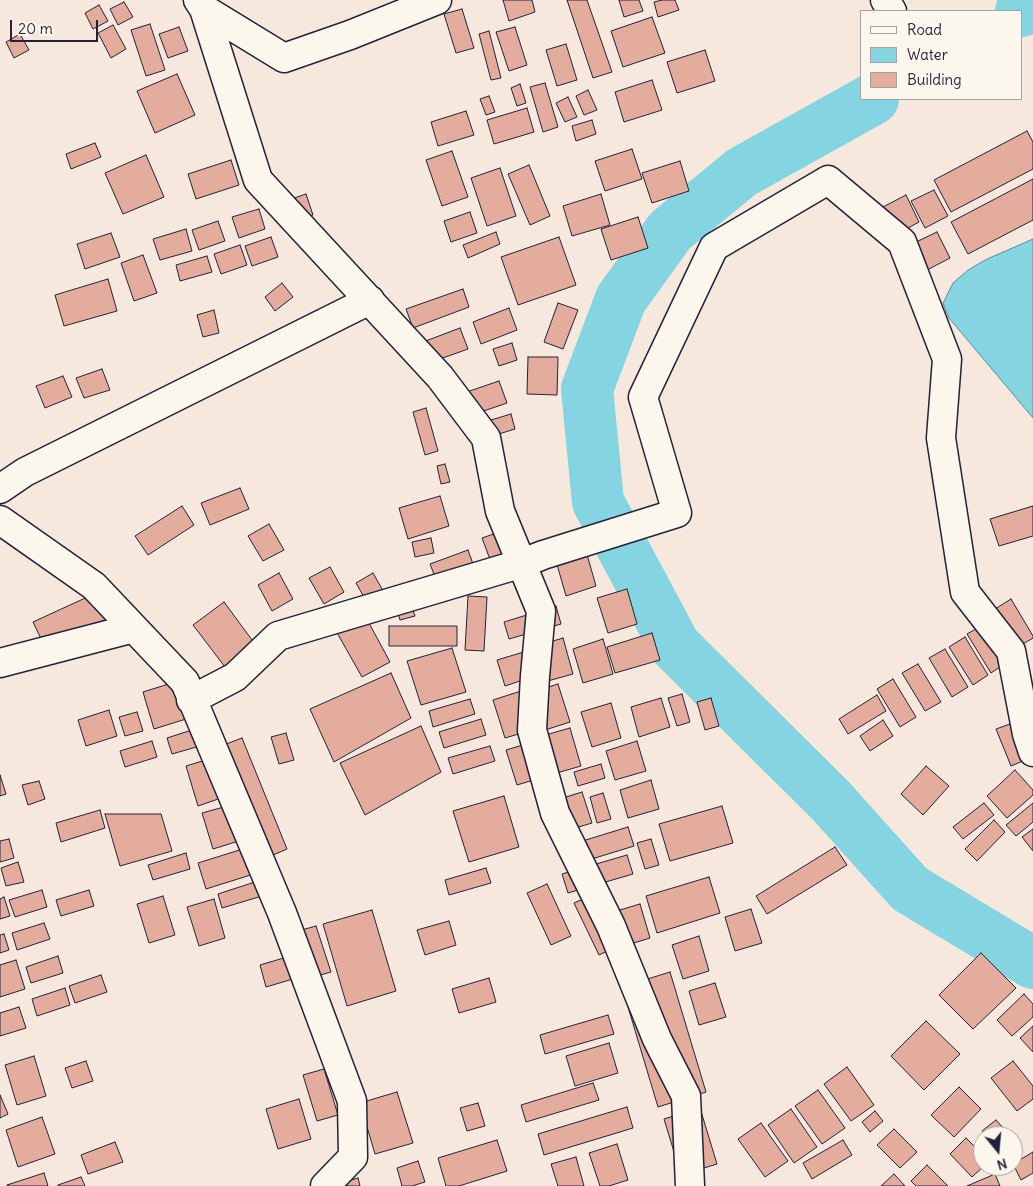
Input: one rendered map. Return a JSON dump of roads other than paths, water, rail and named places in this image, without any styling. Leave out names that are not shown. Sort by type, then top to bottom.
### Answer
[{"type":"street","points":[[201,5],[284,58],[350,35],[437,0]]},
{"type":"street","points":[[201,5],[258,180],[440,377],[486,438],[500,511],[533,559],[541,611],[532,730],[555,813],[611,926],[657,1039],[686,1096],[690,1186]]},
{"type":"street","points":[[191,700],[235,678],[278,636],[533,559],[677,513],[643,397],[714,247],[828,180],[902,242],[947,359],[941,438],[965,592],[1010,651],[1027,734],[1033,752]]},
{"type":"street","points":[[0,489],[25,472],[370,300]]},
{"type":"street","points":[[0,520],[94,586],[185,682],[282,913],[352,1101],[353,1157],[325,1186]]},
{"type":"street","points":[[0,663],[134,628]]},
{"type":"water","points":[[1033,239],[1033,418],[949,318],[943,303],[953,283],[968,270],[987,259]]},
{"type":"waterway","points":[[1022,10],[1033,0]]},
{"type":"waterway","points":[[871,100],[742,172],[670,231],[621,299],[587,389],[598,502],[675,646],[831,801],[910,889],[1033,963]]}]
